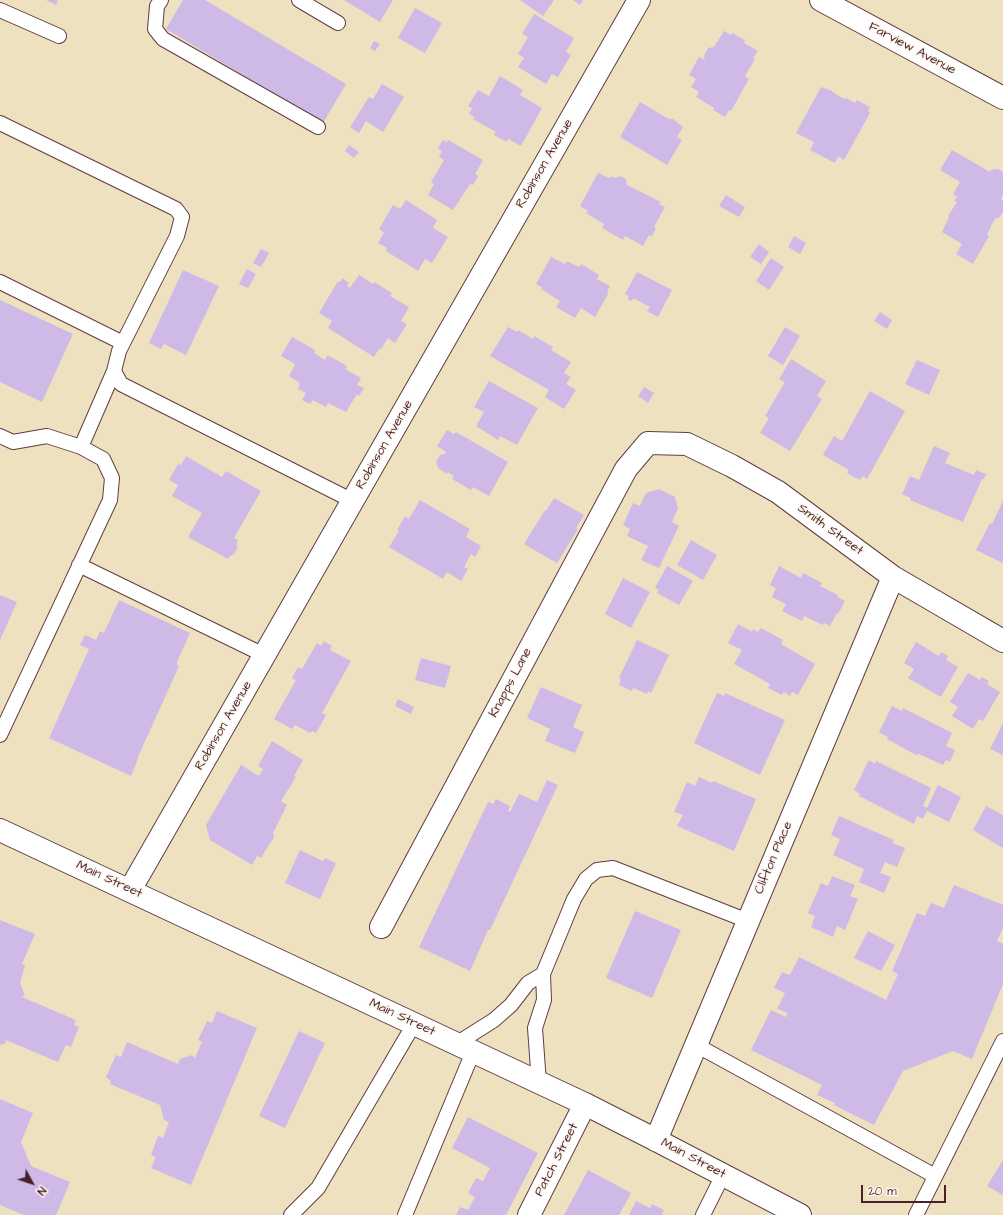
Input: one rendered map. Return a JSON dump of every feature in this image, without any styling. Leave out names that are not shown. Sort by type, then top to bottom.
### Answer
[{"type":"street","name":"Robinson Avenue","points":[[130,890],[639,0]]},
{"type":"street","name":"Farview Avenue","points":[[821,0],[1003,98]]},
{"type":"street","name":"Smith Street","points":[[648,443],[687,444],[732,466],[778,492],[893,577],[1003,641]]},
{"type":"street","name":"Knapps Lane","points":[[381,926],[626,469],[648,443]]},
{"type":"street","name":"Clifton Place","points":[[656,1140],[893,577]]},
{"type":"street","name":"Main Street","points":[[0,830],[585,1104],[800,1215]]},
{"type":"street","name":"Patch Street","points":[[529,1215],[585,1104]]},
{"type":"lane","points":[[161,0],[157,6],[155,29],[163,39],[318,127]]},
{"type":"lane","points":[[299,0],[338,23]]},
{"type":"lane","points":[[0,10],[59,36]]},
{"type":"lane","points":[[0,123],[176,208],[182,217],[177,236],[119,351],[114,371],[81,447]]},
{"type":"lane","points":[[0,282],[123,343]]},
{"type":"lane","points":[[114,371],[121,384],[353,501]]},
{"type":"lane","points":[[0,436],[13,442],[47,436],[81,447],[103,459],[112,478],[110,500],[0,735]]},
{"type":"lane","points":[[79,565],[264,655]]},
{"type":"lane","points":[[539,1083],[535,1028],[544,1000],[543,974],[574,899],[586,879],[597,870],[613,868],[748,921]]},
{"type":"lane","points":[[405,1215],[433,1147],[464,1048],[511,1005],[528,983],[543,974]]},
{"type":"lane","points":[[291,1215],[318,1188],[414,1024]]},
{"type":"lane","points":[[916,1215],[1003,1041]]},
{"type":"lane","points":[[696,1045],[935,1176]]},
{"type":"lane","points":[[703,1215],[723,1175]]},
{"type":"building","points":[[46,0],[58,0],[56,5]]},
{"type":"building","points":[[183,0],[205,0],[346,84],[323,123],[166,29]]},
{"type":"building","points":[[344,0],[393,0],[380,22]]},
{"type":"building","points":[[520,0],[554,0],[543,16]]},
{"type":"building","points":[[573,0],[583,0],[580,5]]},
{"type":"building","points":[[415,8],[442,23],[425,53],[398,38]]},
{"type":"building","points":[[534,14],[574,38],[566,52],[571,55],[558,77],[552,74],[546,84],[518,67],[524,58],[518,54],[528,37],[522,34]]},
{"type":"building","points":[[724,31],[731,35],[732,33],[745,40],[744,43],[758,51],[753,58],[755,59],[745,76],[749,79],[731,111],[729,110],[725,117],[696,97],[699,92],[691,87],[696,79],[689,75],[699,57],[705,60],[704,56],[708,48],[714,47]]},
{"type":"building","points":[[374,41],[380,44],[375,51],[370,48]]},
{"type":"building","points":[[500,76],[523,90],[520,95],[542,108],[521,146],[508,139],[507,142],[494,135],[496,132],[473,119],[475,117],[469,114],[472,108],[468,106],[478,90],[489,96]]},
{"type":"building","points":[[382,84],[404,97],[383,132],[366,121],[359,133],[350,127],[369,97],[373,99]]},
{"type":"building","points":[[821,87],[832,91],[844,99],[846,98],[855,103],[857,100],[870,107],[868,111],[870,113],[844,160],[838,156],[835,163],[810,150],[814,142],[796,133]]},
{"type":"building","points":[[640,102],[669,119],[673,119],[683,127],[677,137],[682,140],[667,165],[620,137]]},
{"type":"building","points":[[443,140],[447,142],[448,140],[483,160],[475,174],[478,176],[473,185],[470,184],[453,210],[428,195],[434,184],[431,182],[444,160],[439,157],[442,151],[438,148]]},
{"type":"building","points":[[349,145],[359,152],[354,158],[345,151]]},
{"type":"building","points":[[952,150],[990,172],[991,170],[998,169],[1003,172],[1003,195],[1001,199],[1003,201],[1003,212],[992,224],[987,235],[989,236],[973,264],[956,254],[962,244],[942,232],[949,217],[948,216],[957,202],[954,201],[957,197],[953,194],[960,182],[940,170]]},
{"type":"building","points":[[598,173],[609,178],[611,176],[615,178],[620,176],[626,179],[627,185],[661,202],[659,204],[665,207],[654,227],[656,228],[652,236],[649,235],[643,246],[625,236],[623,240],[602,228],[604,224],[586,213],[588,211],[580,206]]},
{"type":"building","points":[[726,195],[745,207],[739,217],[719,206]]},
{"type":"building","points":[[406,200],[437,220],[433,228],[448,237],[432,263],[425,259],[418,271],[386,251],[387,248],[378,243],[384,233],[379,229],[393,205],[400,209]]},
{"type":"building","points":[[794,236],[806,243],[800,254],[788,247]]},
{"type":"building","points":[[759,244],[769,252],[761,264],[750,257]]},
{"type":"building","points":[[261,249],[269,253],[261,267],[253,263]]},
{"type":"building","points":[[551,257],[565,264],[567,261],[579,267],[581,264],[599,275],[597,279],[610,286],[607,292],[608,294],[595,317],[581,308],[575,318],[556,307],[560,301],[536,284]]},
{"type":"building","points":[[771,258],[784,267],[769,290],[756,281]]},
{"type":"building","points":[[247,269],[256,274],[248,288],[239,284]]},
{"type":"building","points":[[183,270],[219,286],[186,355],[164,344],[161,349],[149,343]]},
{"type":"building","points":[[637,272],[672,290],[658,317],[647,311],[650,307],[633,298],[632,301],[627,299],[629,296],[625,294]]},
{"type":"building","points":[[359,275],[392,293],[390,296],[409,307],[401,321],[407,324],[395,343],[388,338],[374,357],[328,328],[332,321],[319,313],[338,281],[340,282],[342,278],[349,283],[347,286],[350,288]]},
{"type":"building","points":[[0,300],[73,334],[42,402],[0,382]]},
{"type":"building","points":[[880,312],[892,320],[887,329],[874,321]]},
{"type":"building","points":[[508,327],[517,332],[518,330],[533,339],[534,336],[553,347],[551,350],[571,362],[564,373],[571,377],[566,384],[576,390],[564,409],[545,397],[549,390],[490,356]]},
{"type":"building","points":[[785,327],[800,336],[783,365],[768,356]]},
{"type":"building","points":[[292,337],[315,350],[314,353],[325,360],[327,355],[347,366],[345,369],[361,378],[357,385],[364,388],[359,396],[357,394],[346,412],[328,403],[326,407],[313,400],[310,404],[302,400],[306,393],[298,389],[300,383],[289,376],[295,364],[281,356]]},
{"type":"building","points":[[791,359],[826,381],[817,396],[822,399],[790,451],[760,433],[769,418],[765,416],[785,382],[779,379]]},
{"type":"building","points":[[917,360],[940,370],[929,395],[905,384]]},
{"type":"building","points":[[489,381],[538,408],[517,445],[500,436],[498,440],[476,426],[484,412],[474,407]]},
{"type":"building","points":[[644,387],[654,393],[648,403],[638,396]]},
{"type":"building","points":[[870,391],[905,411],[867,479],[863,476],[860,480],[847,473],[849,470],[823,455],[834,436],[842,441]]},
{"type":"building","points":[[447,430],[454,434],[456,432],[508,462],[489,496],[473,487],[471,490],[452,479],[454,476],[448,472],[447,474],[438,468],[436,462],[440,455],[445,454],[446,452],[437,446]]},
{"type":"building","points":[[934,446],[950,453],[945,463],[974,475],[976,470],[986,474],[984,479],[982,479],[963,522],[910,500],[911,498],[902,494],[910,476],[919,480]]},
{"type":"building","points":[[186,456],[222,477],[226,471],[261,491],[234,538],[238,540],[236,544],[238,547],[234,554],[228,559],[188,537],[202,513],[172,496],[178,485],[169,480],[178,464],[181,465]]},
{"type":"building","points":[[659,489],[675,497],[678,508],[672,522],[679,526],[659,568],[641,560],[648,546],[627,536],[630,529],[623,525],[633,503],[640,506],[646,493]]},
{"type":"building","points":[[554,498],[584,515],[576,528],[578,529],[557,563],[524,544]]},
{"type":"building","points":[[420,500],[470,529],[466,537],[481,546],[475,557],[471,554],[464,567],[468,569],[461,581],[447,572],[443,579],[389,547],[399,531],[397,530],[405,516],[409,519]]},
{"type":"building","points":[[1003,501],[1003,563],[976,550],[990,523],[992,524]]},
{"type":"building","points":[[691,540],[717,555],[703,580],[677,565]]},
{"type":"building","points":[[667,566],[693,581],[679,605],[657,593],[659,590],[655,588]]},
{"type":"building","points":[[779,566],[801,578],[803,573],[822,583],[820,586],[838,595],[837,597],[845,601],[830,626],[824,623],[823,625],[804,616],[802,621],[782,611],[786,604],[772,597],[776,588],[770,585]]},
{"type":"building","points":[[623,578],[650,592],[631,628],[605,614]]},
{"type":"building","points":[[0,595],[17,602],[0,640]]},
{"type":"building","points":[[119,600],[190,633],[177,662],[177,665],[179,666],[137,759],[131,776],[49,738],[89,649],[80,645],[85,635],[96,640],[100,631],[104,633]]},
{"type":"building","points":[[738,624],[752,632],[753,629],[758,632],[761,628],[783,640],[781,644],[815,664],[798,695],[792,692],[790,696],[784,692],[782,695],[768,688],[770,684],[734,664],[742,650],[728,643]]},
{"type":"building","points":[[637,640],[669,655],[651,693],[648,691],[647,694],[633,688],[632,691],[619,685],[621,679],[619,678]]},
{"type":"building","points":[[324,641],[332,646],[330,650],[351,661],[322,713],[326,715],[316,733],[312,731],[310,733],[295,725],[292,729],[274,719],[296,680],[292,678],[298,667],[302,669],[317,643],[321,646]]},
{"type":"building","points":[[916,642],[939,656],[941,652],[948,656],[946,660],[958,667],[941,697],[908,678],[914,669],[904,663]]},
{"type":"building","points":[[421,658],[451,666],[445,688],[415,680]]},
{"type":"building","points":[[968,673],[980,680],[982,677],[989,681],[987,684],[1000,692],[983,721],[979,719],[973,729],[952,716],[958,707],[950,702]]},
{"type":"building","points":[[541,687],[582,705],[573,727],[584,732],[575,753],[545,741],[550,729],[527,718]]},
{"type":"building","points":[[717,693],[724,696],[725,693],[785,720],[760,775],[694,743]]},
{"type":"building","points":[[398,699],[414,707],[411,714],[395,706]]},
{"type":"building","points":[[892,706],[902,711],[903,708],[952,733],[946,746],[955,750],[950,762],[946,760],[943,765],[919,754],[916,755],[887,739],[888,737],[879,732]]},
{"type":"building","points":[[1003,723],[1003,755],[990,749]]},
{"type":"building","points":[[272,741],[303,760],[294,776],[296,777],[281,801],[287,805],[273,833],[274,837],[261,858],[257,856],[252,865],[210,840],[206,825],[241,765],[259,776],[263,769],[258,766]]},
{"type":"building","points":[[869,760],[875,764],[876,761],[931,788],[923,806],[927,808],[938,785],[961,797],[949,822],[927,811],[923,819],[917,816],[914,824],[859,796],[860,794],[854,790]]},
{"type":"building","points":[[699,777],[712,783],[713,781],[756,799],[734,851],[677,826],[683,815],[674,812],[687,782],[695,786]]},
{"type":"building","points":[[547,780],[558,785],[490,930],[488,930],[470,971],[419,947],[488,802],[493,804],[496,799],[510,806],[508,811],[510,812],[519,794],[537,802]]},
{"type":"building","points":[[986,806],[1003,815],[1003,848],[973,830]]},
{"type":"building","points":[[839,816],[894,840],[893,843],[905,848],[897,867],[885,862],[880,873],[891,877],[884,893],[859,882],[864,869],[833,855],[840,839],[831,835]]},
{"type":"building","points":[[300,850],[323,861],[325,858],[336,863],[320,899],[285,883]]},
{"type":"building","points":[[832,876],[855,885],[850,896],[858,899],[845,930],[837,926],[833,937],[811,927],[815,916],[808,913],[821,883],[828,886]]},
{"type":"building","points":[[954,885],[1003,905],[1003,928],[997,941],[1003,944],[1003,984],[972,1059],[953,1051],[903,1071],[874,1125],[834,1105],[835,1103],[817,1095],[822,1085],[751,1050],[771,1010],[786,1017],[788,1013],[777,1009],[785,993],[774,988],[782,972],[790,975],[799,957],[886,1000],[898,974],[892,971],[917,913],[925,916],[931,903],[944,908]]},
{"type":"building","points":[[635,911],[681,930],[652,998],[606,978]]},
{"type":"building","points":[[0,920],[35,934],[22,964],[25,965],[20,983],[25,995],[22,997],[76,1020],[74,1025],[79,1027],[71,1047],[66,1045],[58,1062],[6,1040],[6,1043],[0,1045]]},
{"type":"building","points":[[868,931],[895,945],[881,971],[854,958]]},
{"type":"building","points":[[217,1011],[257,1028],[191,1185],[151,1168],[156,1157],[151,1155],[158,1136],[163,1138],[169,1122],[164,1120],[160,1105],[110,1084],[111,1081],[106,1077],[116,1055],[121,1057],[127,1042],[178,1064],[180,1059],[192,1055],[195,1058],[202,1042],[198,1040],[207,1021],[212,1023]]},
{"type":"building","points":[[299,1031],[325,1043],[285,1128],[259,1116]]},
{"type":"building","points":[[0,1099],[33,1113],[21,1142],[31,1166],[70,1182],[56,1215],[24,1215],[0,1205]]},
{"type":"building","points":[[468,1117],[538,1153],[506,1215],[456,1215],[460,1207],[468,1210],[475,1197],[468,1193],[476,1178],[483,1181],[490,1168],[452,1148]]},
{"type":"building","points":[[1003,1160],[1003,1195],[987,1186]]},
{"type":"building","points":[[588,1170],[631,1193],[619,1215],[564,1215]]},
{"type":"building","points":[[636,1201],[650,1208],[652,1204],[664,1210],[662,1214],[664,1215],[629,1215]]}]
